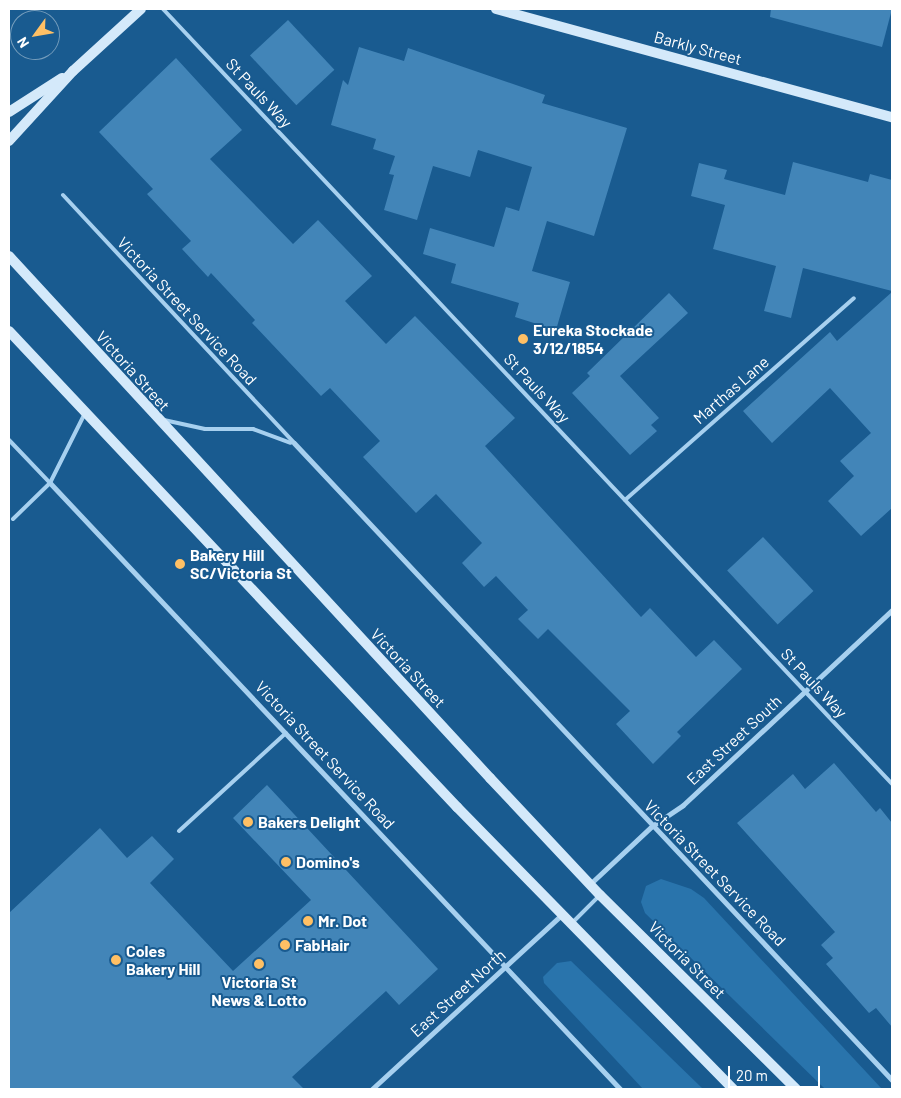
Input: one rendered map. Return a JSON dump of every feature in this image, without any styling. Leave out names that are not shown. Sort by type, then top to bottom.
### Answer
[{"type":"street","points":[[9,141],[73,71],[141,9]]},
{"type":"street","name":"Barkly Street","points":[[496,9],[892,117]]},
{"type":"street","points":[[9,112],[73,71]]},
{"type":"street","name":"Victoria Street","points":[[9,256],[155,418],[600,895],[796,1089]]},
{"type":"street","points":[[9,331],[85,414],[561,915],[733,1089]]},
{"type":"street","name":"Victoria Street Service Road","points":[[294,443],[892,1080]]},
{"type":"street","name":"Victoria Street Service Road","points":[[50,483],[287,732],[620,1089]]},
{"type":"street","name":"East Street South","points":[[590,884],[652,826],[683,804],[892,610]]},
{"type":"street","name":"East Street North","points":[[372,1089],[561,915]]},
{"type":"lane","name":"St Pauls Way","points":[[163,9],[892,784]]},
{"type":"lane","name":"Victoria Street Service Road","points":[[63,195],[294,443]]},
{"type":"lane","name":"Marthas Lane","points":[[625,500],[854,298]]},
{"type":"lane","points":[[13,519],[50,483],[85,414]]},
{"type":"lane","name":"Victoria Street Service Road","points":[[155,418],[206,429],[254,429],[294,443]]},
{"type":"lane","name":"Victoria Street Service Road","points":[[9,440],[50,483]]},
{"type":"lane","points":[[179,831],[287,732]]},
{"type":"lane","points":[[570,924],[600,895]]},
{"type":"shaded area","points":[[661,879],[691,889],[704,898],[882,1089],[825,1089],[645,913],[641,902],[646,886]]},
{"type":"shaded area","points":[[571,961],[703,1089],[643,1089],[544,983],[543,977],[557,963]]},
{"type":"building","points":[[771,9],[892,9],[882,47],[770,17]]},
{"type":"building","points":[[288,20],[334,70],[296,105],[250,55]]},
{"type":"building","points":[[359,47],[404,61],[408,48],[545,95],[542,103],[627,128],[594,236],[547,221],[532,271],[570,282],[556,330],[515,317],[519,303],[451,283],[456,264],[423,254],[430,228],[494,247],[506,207],[519,211],[532,167],[478,150],[470,177],[433,166],[417,220],[384,210],[394,175],[389,174],[395,156],[373,149],[376,139],[331,125],[343,80],[348,85]]},
{"type":"building","points":[[176,58],[242,130],[210,159],[293,244],[318,220],[372,276],[345,301],[386,344],[415,316],[515,418],[485,446],[641,617],[650,608],[696,657],[714,640],[742,669],[677,732],[681,736],[653,764],[616,724],[630,711],[548,629],[538,639],[518,619],[528,610],[496,576],[484,587],[462,563],[482,543],[436,494],[416,513],[363,457],[380,441],[330,388],[321,396],[252,323],[255,320],[211,273],[208,277],[182,249],[191,241],[147,194],[153,189],[99,132]]},
{"type":"building","points":[[793,162],[868,182],[870,174],[892,180],[892,291],[803,268],[791,318],[764,311],[776,266],[713,249],[725,205],[691,196],[699,163],[727,170],[724,179],[785,195]]},
{"type":"building","points":[[892,292],[892,508],[861,536],[828,501],[854,476],[840,461],[871,433],[830,388],[772,443],[743,411],[830,332],[837,341]]},
{"type":"building","points":[[669,293],[688,313],[620,376],[659,418],[651,425],[657,431],[630,455],[572,393],[590,376],[587,373]]},
{"type":"building","points":[[763,537],[813,591],[778,625],[727,570]]},
{"type":"building","points":[[834,763],[876,812],[880,808],[892,823],[892,1027],[876,1008],[869,1013],[826,964],[833,958],[821,945],[835,932],[737,823],[793,774],[805,789]]},
{"type":"building","name":"Coles Bakery Hill","points":[[267,785],[438,969],[399,1005],[386,991],[292,1077],[304,1089],[9,1089],[9,913],[100,828],[127,858],[152,836],[174,859],[150,883],[233,971],[311,900],[233,818]]},
{"type":"place","name":"Eureka Stockade 3/12/1854","points":[[523,339]]},
{"type":"place","name":"Bakery Hill SC/Victoria St","points":[[180,564]]},
{"type":"place","name":"Bakers Delight","points":[[248,822]]},
{"type":"place","name":"Domino's","points":[[286,862]]},
{"type":"place","name":"Mr. Dot","points":[[308,921]]},
{"type":"place","name":"FabHair","points":[[285,945]]},
{"type":"place","name":"Coles Bakery Hill","points":[[116,960]]},
{"type":"place","name":"Victoria St News & Lotto","points":[[259,964]]}]
